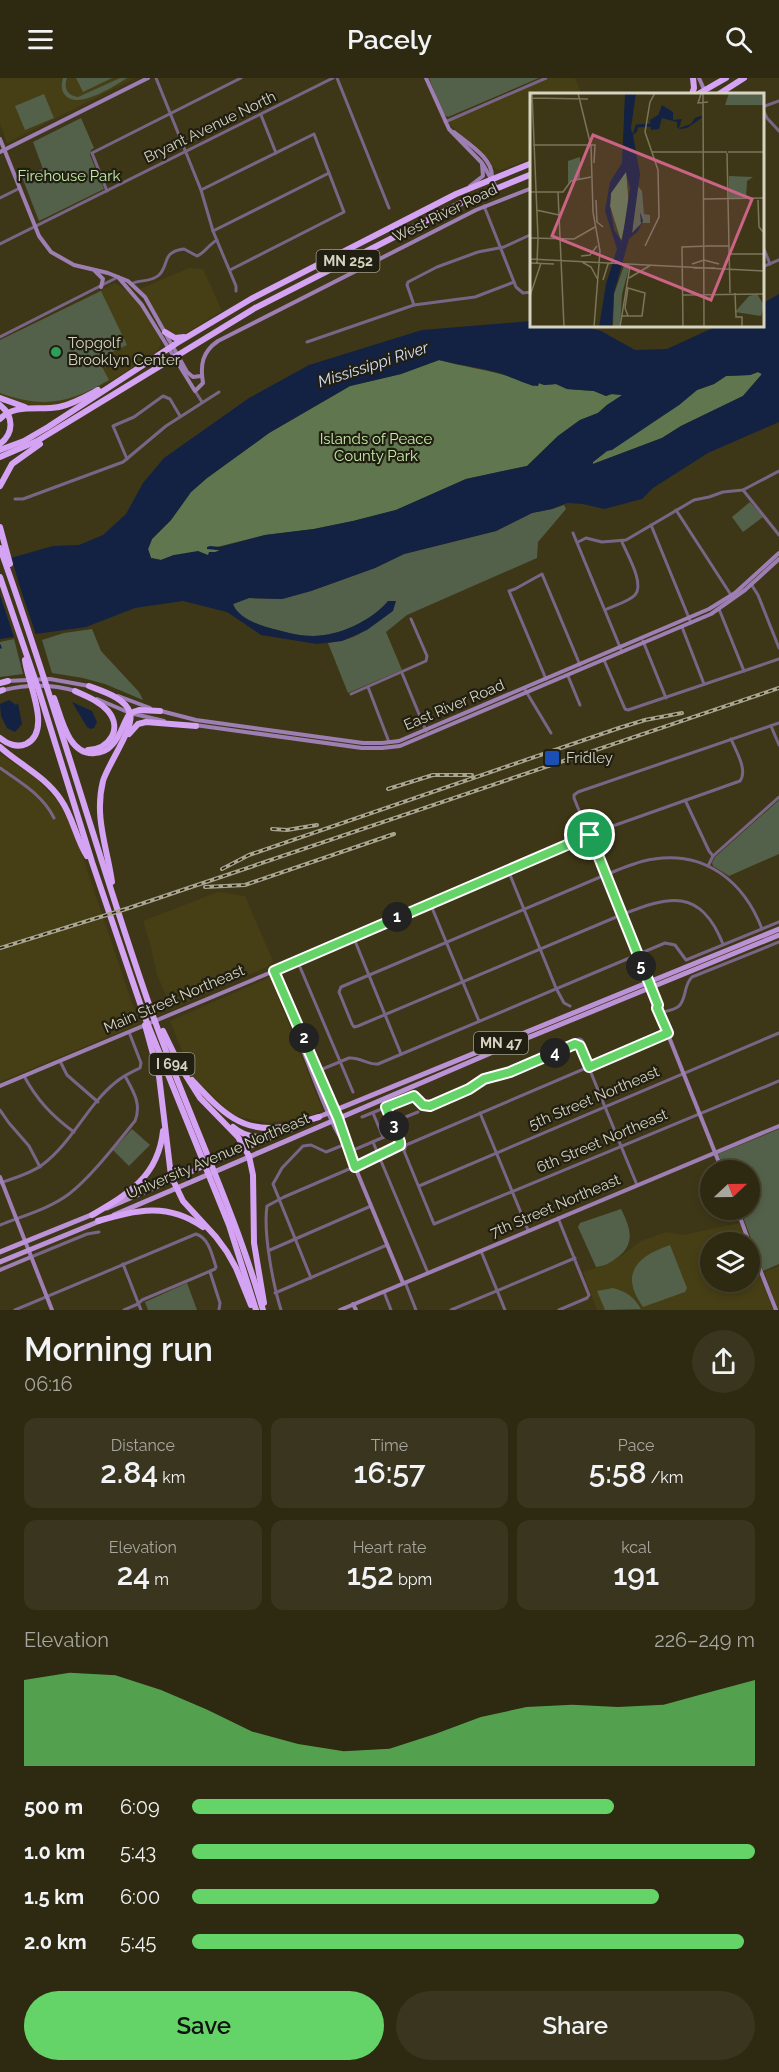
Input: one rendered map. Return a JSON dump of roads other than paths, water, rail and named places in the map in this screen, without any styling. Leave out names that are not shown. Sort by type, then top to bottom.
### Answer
[{"type":"highway","points":[[692,93],[693,78]]},
{"type":"highway","points":[[704,93],[726,78]]},
{"type":"highway","points":[[721,93],[744,78]]},
{"type":"highway","name":"MN 252","points":[[130,373],[251,299],[464,190],[530,164]]},
{"type":"highway","name":"MN 252","points":[[90,410],[255,308],[454,206],[530,174]]},
{"type":"highway","points":[[165,332],[175,338],[190,335]]},
{"type":"highway","points":[[0,418],[16,410],[50,408],[74,402],[130,373]]},
{"type":"highway","points":[[0,450],[41,431],[130,373]]},
{"type":"highway","points":[[0,398],[28,407],[50,408]]},
{"type":"highway","points":[[0,444],[7,436],[11,423],[9,415],[1,405]]},
{"type":"highway","points":[[0,457],[37,441],[90,410]]},
{"type":"highway","points":[[0,486],[7,471],[18,459],[90,410]]},
{"type":"highway","points":[[0,527],[2,547]]},
{"type":"highway","name":"I 694","points":[[2,547],[10,564],[11,580],[50,691],[137,969],[207,1160],[245,1250],[264,1310]]},
{"type":"highway","points":[[0,577],[25,653],[26,672],[35,691],[39,723],[35,736],[26,744],[19,746],[9,744],[0,738]]},
{"type":"highway","points":[[0,583],[8,600]]},
{"type":"highway","points":[[1,688],[8,681]]},
{"type":"highway","points":[[89,686],[120,701],[130,713],[130,725],[104,778],[99,808],[113,895]]},
{"type":"highway","name":"I 694","points":[[35,691],[144,1015],[207,1160]]},
{"type":"highway","points":[[50,691],[67,733],[76,746],[90,753],[100,753],[108,749],[115,741],[130,713],[143,710],[160,711]]},
{"type":"highway","points":[[75,691],[105,708],[114,726],[112,738],[101,747],[88,750],[76,746]]},
{"type":"highway","points":[[118,749],[132,729],[141,723],[196,726]]},
{"type":"highway","points":[[0,747],[54,790],[67,809],[84,850],[92,862]]},
{"type":"highway","points":[[137,969],[176,1058],[190,1083],[206,1104],[238,1137],[249,1156],[253,1175],[254,1248],[264,1310]]},
{"type":"highway","points":[[144,1015],[159,1072],[168,1166],[172,1180],[186,1204],[224,1247],[254,1310]]},
{"type":"highway","points":[[176,1058],[195,1083],[223,1111],[238,1122],[250,1126],[276,1128],[319,1117]]},
{"type":"highway","points":[[190,1083],[234,1128],[245,1135],[264,1137],[294,1127]]},
{"type":"highway","points":[[92,1215],[130,1191],[142,1180],[153,1164],[162,1136],[162,1098]]},
{"type":"highway","name":"I 694","points":[[215,1180],[254,1310]]},
{"type":"highway","points":[[98,1221],[139,1210],[170,1211],[202,1226],[224,1247]]},
{"type":"main road","name":"University Avenue Northeast","points":[[0,1262],[779,929]]},
{"type":"main road","name":"University Avenue Northeast","points":[[0,1252],[92,1215],[294,1127],[779,935]]},
{"type":"street","points":[[2,151],[148,78]]},
{"type":"street","points":[[156,78],[201,190],[213,231],[230,270],[236,291]]},
{"type":"street","points":[[107,191],[92,153],[240,78]]},
{"type":"street","points":[[335,78],[389,208]]},
{"type":"street","name":"Bryant Avenue North","points":[[0,244],[335,78]]},
{"type":"street","points":[[426,78],[445,122],[454,135],[474,154],[492,178],[496,188]]},
{"type":"street","points":[[445,122],[546,78]]},
{"type":"street","points":[[693,78],[701,93]]},
{"type":"street","points":[[699,78],[702,93]]},
{"type":"street","points":[[764,106],[779,101]]},
{"type":"street","points":[[764,111],[779,131]]},
{"type":"street","points":[[261,115],[276,153]]},
{"type":"street","points":[[445,122],[478,152],[492,171],[492,178]]},
{"type":"street","points":[[201,190],[314,134],[344,212],[230,270]]},
{"type":"street","points":[[0,139],[2,151],[35,227],[46,245],[58,257],[74,265],[118,277],[131,284],[144,297],[202,402]]},
{"type":"street","points":[[464,190],[482,179],[483,168],[474,154]]},
{"type":"street","points":[[213,231],[329,174]]},
{"type":"street","points":[[0,198],[20,188]]},
{"type":"street","name":"West River Road","points":[[201,376],[203,359],[211,346],[243,327],[484,206],[530,188]]},
{"type":"street","points":[[484,206],[514,282],[520,291],[530,292]]},
{"type":"street","points":[[414,305],[408,282],[437,267],[478,252],[504,247],[530,234]]},
{"type":"street","points":[[131,284],[159,276],[166,259],[172,253],[184,249],[197,256],[202,255],[208,245],[217,240]]},
{"type":"street","points":[[764,249],[770,264]]},
{"type":"street","points":[[764,266],[779,260]]},
{"type":"street","points":[[91,269],[101,275],[103,279],[101,287]]},
{"type":"street","points":[[118,277],[142,304],[171,347]]},
{"type":"street","points":[[0,337],[118,277]]},
{"type":"street","points":[[307,342],[414,305],[475,297],[514,282]]},
{"type":"street","points":[[176,357],[190,375],[201,376],[202,385],[195,391]]},
{"type":"street","points":[[15,499],[23,499],[127,459],[180,416],[219,392]]},
{"type":"street","points":[[127,459],[113,426],[134,417],[163,396],[170,399],[180,416]]},
{"type":"street","points":[[578,542],[586,538],[602,542],[622,541],[699,498],[743,490],[777,471],[779,477]]},
{"type":"street","points":[[743,490],[779,535]]},
{"type":"street","points":[[676,510],[731,596]]},
{"type":"street","points":[[651,525],[690,620]]},
{"type":"street","points":[[573,533],[621,650]]},
{"type":"street","points":[[604,610],[632,598],[638,590],[638,580],[622,541]]},
{"type":"street","name":"East River Road","points":[[643,641],[682,627],[731,596],[779,553]]},
{"type":"street","name":"East River Road","points":[[1,688],[47,685],[75,691],[130,713],[149,718],[372,749],[400,746],[524,688],[719,609],[779,559]]},
{"type":"street","points":[[546,679],[509,591],[542,574],[580,665]]},
{"type":"street","points":[[751,584],[758,595],[779,648]]},
{"type":"street","points":[[719,609],[744,671]]},
{"type":"street","points":[[351,694],[427,660],[426,651],[411,620]]},
{"type":"street","points":[[682,627],[705,684]]},
{"type":"street","points":[[774,634],[779,632]]},
{"type":"street","points":[[643,641],[666,698]]},
{"type":"street","name":"East River Road","points":[[8,681],[50,679],[89,686],[187,718],[363,743],[389,742],[427,733],[528,693],[604,660],[621,650]]},
{"type":"street","points":[[604,660],[626,710],[779,659]]},
{"type":"street","points":[[402,673],[427,733]]},
{"type":"street","points":[[568,676],[580,705]]},
{"type":"street","points":[[368,687],[389,742]]},
{"type":"street","points":[[524,688],[551,734]]},
{"type":"street","points":[[718,1160],[660,1013],[654,1006],[637,954],[574,795],[779,723]]},
{"type":"street","points":[[771,726],[779,745]]},
{"type":"street","name":"Main Street Northeast","points":[[0,1086],[590,835],[648,812],[737,782],[742,779],[743,769],[731,739]]},
{"type":"street","points":[[0,768],[36,793],[54,818]]},
{"type":"street","points":[[708,866],[713,856],[779,797]]},
{"type":"street","points":[[685,800],[713,856]]},
{"type":"street","points":[[723,944],[709,918],[698,908],[687,902],[659,901],[354,1027],[339,989],[644,860],[684,859],[708,866],[724,875],[751,904],[762,928]]},
{"type":"street","points":[[508,870],[556,988],[564,1003],[570,1006]]},
{"type":"street","points":[[430,903],[479,1022]]},
{"type":"street","points":[[313,1073],[340,1061],[354,1058],[374,1064],[668,943],[677,947],[686,960],[779,922]]},
{"type":"street","points":[[352,936],[401,1054]]},
{"type":"street","points":[[660,1013],[679,1006],[683,1001],[687,982],[692,977],[779,942]]},
{"type":"street","points":[[297,960],[353,1092]]},
{"type":"street","points":[[274,971],[318,1071],[332,1112]]},
{"type":"street","points":[[297,1027],[296,1033],[335,1119],[341,1140],[346,1144],[387,1245],[417,1310]]},
{"type":"street","points":[[52,1310],[1,1181],[40,1167],[51,1158],[116,1082],[140,1068],[141,1063],[129,1032]]},
{"type":"street","points":[[419,1186],[404,1151],[408,1143],[668,1033]]},
{"type":"street","name":"5th Street Northeast","points":[[419,1186],[779,1034]]},
{"type":"street","points":[[362,1117],[413,1096],[416,1096],[423,1105],[430,1106],[469,1089],[484,1079],[510,1072],[575,1044],[576,1040],[580,1039],[583,1042],[580,1046]]},
{"type":"street","points":[[575,1044],[580,1046],[637,1185]]},
{"type":"street","points":[[60,1061],[67,1075],[98,1102]]},
{"type":"street","points":[[24,1076],[38,1101],[57,1120],[74,1132]]},
{"type":"street","points":[[0,1225],[67,1195],[83,1181],[135,1121],[138,1105],[125,1076]]},
{"type":"street","name":"6th Street Northeast","points":[[419,1186],[435,1224],[699,1112],[779,1081]]},
{"type":"street","points":[[281,1310],[275,1293],[267,1235],[267,1206],[400,1145],[386,1107]]},
{"type":"street","points":[[0,1110],[29,1146],[40,1167]]},
{"type":"street","points":[[393,1122],[418,1112]]},
{"type":"street","points":[[373,1113],[383,1137]]},
{"type":"street","points":[[480,1113],[528,1230]]},
{"type":"street","name":"7th Street Northeast","points":[[340,1310],[779,1126]]},
{"type":"street","points":[[356,1149],[391,1134]]},
{"type":"street","points":[[373,1142],[428,1273]]},
{"type":"street","points":[[311,1278],[273,1187],[274,1180],[300,1148],[311,1145],[326,1152],[346,1144]]},
{"type":"street","points":[[270,1250],[371,1206]]},
{"type":"street","points":[[558,1218],[589,1292],[589,1297],[559,1310]]},
{"type":"street","points":[[0,1270],[87,1234],[99,1232]]},
{"type":"street","points":[[15,1310],[196,1234],[203,1237],[216,1268],[124,1310]]},
{"type":"street","points":[[275,1293],[387,1245]]},
{"type":"street","points":[[481,1251],[505,1310]]},
{"type":"street","points":[[451,1310],[575,1258]]},
{"type":"street","points":[[123,1264],[141,1310]]},
{"type":"street","points":[[760,1269],[776,1310]]},
{"type":"street","points":[[210,1272],[220,1303],[219,1310]]},
{"type":"street","points":[[384,1292],[391,1310]]},
{"type":"street","points":[[355,1304],[356,1310]]},
{"type":"street","points":[[355,1304],[361,1310]]},
{"type":"water","name":"Mississippi River","points":[[779,294],[779,422],[708,453],[653,488],[642,499],[604,509],[567,503],[532,513],[496,531],[404,554],[375,568],[311,591],[282,599],[249,598],[233,604],[242,616],[256,624],[289,633],[313,636],[333,633],[354,626],[373,615],[388,601],[396,601],[393,611],[367,630],[342,641],[317,644],[261,635],[227,612],[183,601],[135,608],[86,627],[0,639],[0,561],[53,546],[79,545],[103,535],[126,514],[143,483],[164,458],[249,398],[309,365],[422,330],[530,321],[530,327],[587,327],[601,331],[635,350],[667,349],[715,327],[764,327],[764,302]],"holes":[[[439,360],[496,372],[534,386],[538,386],[539,383],[556,384],[567,389],[594,391],[606,396],[622,395],[598,413],[580,420],[558,436],[527,466],[466,479],[396,510],[353,521],[265,535],[220,547],[210,546],[207,549],[220,550],[209,552],[208,555],[198,551],[161,560],[151,558],[148,549],[152,539],[171,520],[191,492],[207,478],[269,433],[350,386],[401,374]],[[758,372],[762,374],[743,396],[681,426],[662,438],[593,464],[607,451],[612,450],[679,405],[697,390],[714,384],[726,376],[750,375]]]},
{"type":"water","points":[[9,700],[16,705],[18,703],[22,724],[15,732],[7,728],[1,716],[0,704]]},
{"type":"water","points":[[72,702],[92,711],[97,722],[94,728],[87,727]]},
{"type":"railway","points":[[0,948],[129,908],[779,688]]},
{"type":"railway","points":[[222,869],[249,855],[619,728],[682,713]]},
{"type":"railway","points":[[388,789],[433,775],[472,775]]},
{"type":"railway","points":[[272,829],[287,830],[317,825]]},
{"type":"railway","points":[[205,887],[245,885],[394,834]]},
{"type":"place","name":"Topgolf Brooklyn Center","points":[[56,352]]},
{"type":"place","name":"Fridley","points":[[552,758]]},
{"type":"park label","name":"Firehouse Park","points":[[69,176]]},
{"type":"park label","name":"Islands of Peace County Park","points":[[376,448]]}]
